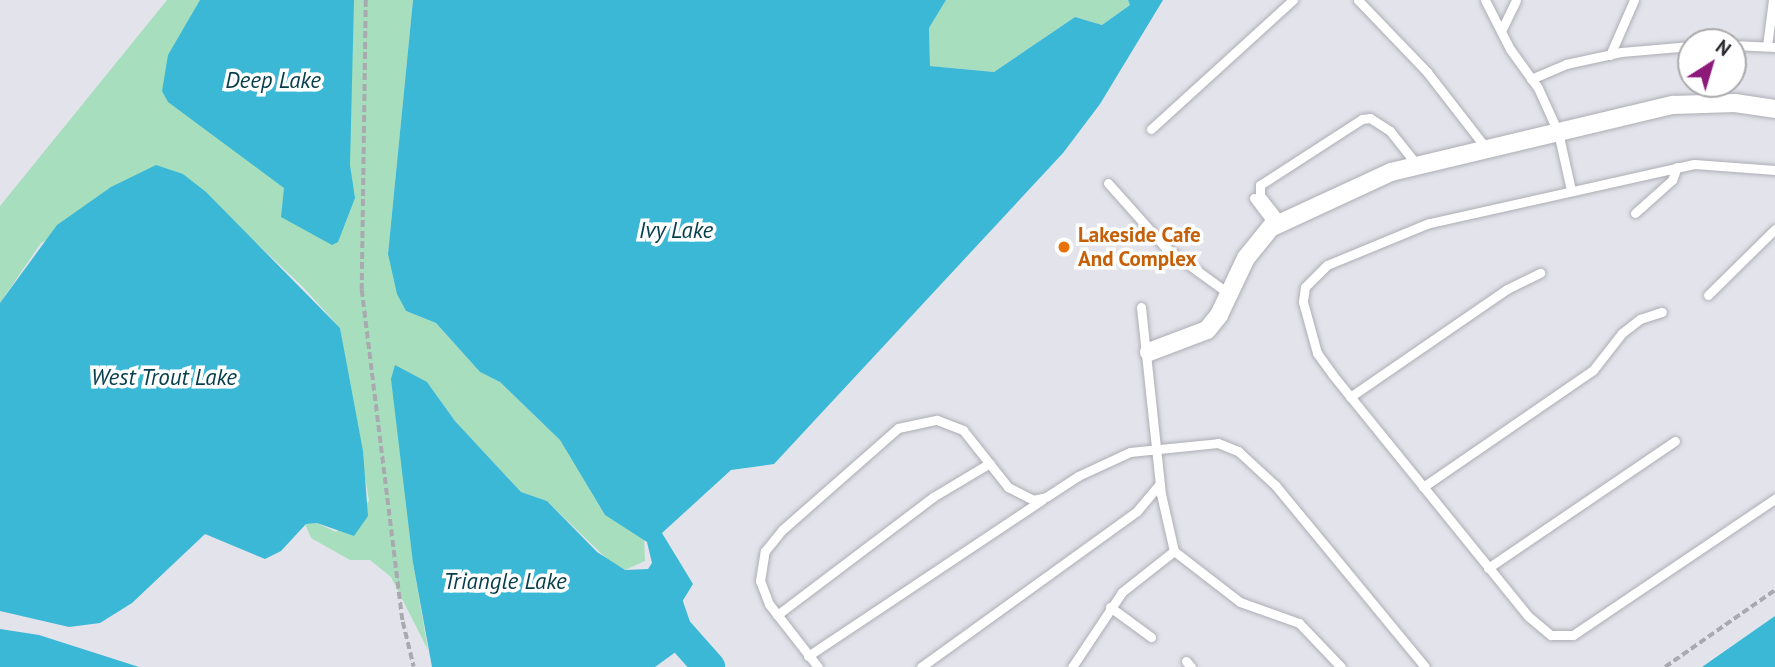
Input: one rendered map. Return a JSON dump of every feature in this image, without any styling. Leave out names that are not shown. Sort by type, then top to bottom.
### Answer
[{"type":"street","points":[[1149,352],[1207,330],[1230,295],[1246,258],[1278,224],[1333,196],[1417,165],[1673,105],[1723,102],[1775,109]]},
{"type":"lane","points":[[1151,129],[1293,0]]},
{"type":"lane","points":[[1359,0],[1427,72],[1486,148]]},
{"type":"lane","points":[[1485,0],[1558,132],[1571,190]]},
{"type":"lane","points":[[1501,31],[1516,0]]},
{"type":"lane","points":[[1610,55],[1634,0]]},
{"type":"lane","points":[[1747,45],[1771,46],[1773,0]]},
{"type":"lane","points":[[1531,79],[1566,64],[1610,55],[1677,48]]},
{"type":"lane","points":[[1278,224],[1260,195],[1260,185],[1362,119],[1370,118],[1390,131],[1417,165]]},
{"type":"lane","points":[[1775,170],[1732,164],[1677,167],[1429,223],[1355,251],[1316,273],[1305,287],[1306,324],[1317,353],[1538,627],[1561,638],[1573,635],[1775,499]]},
{"type":"lane","points":[[1635,213],[1672,180],[1677,167]]},
{"type":"lane","points":[[1108,183],[1166,248],[1230,295]]},
{"type":"lane","points":[[1254,198],[1278,224]]},
{"type":"lane","points":[[1708,295],[1775,229]]},
{"type":"lane","points":[[1350,397],[1507,289],[1539,273]]},
{"type":"lane","points":[[1141,307],[1149,352],[1160,482],[1174,551],[1240,602],[1299,623],[1341,667]]},
{"type":"lane","points":[[1423,487],[1593,370],[1622,333],[1640,320],[1662,312]]},
{"type":"lane","points":[[818,667],[777,615],[760,581],[765,551],[782,530],[898,428],[922,421],[950,423],[963,430],[1014,492],[1032,499],[1046,497]]},
{"type":"lane","points":[[1488,568],[1675,441]]},
{"type":"lane","points":[[808,656],[1046,497],[1110,459],[1218,443],[1254,461],[1425,667]]},
{"type":"lane","points":[[777,615],[933,497],[990,463]]},
{"type":"lane","points":[[921,667],[1137,511],[1160,482]]},
{"type":"lane","points":[[1072,667],[1110,607],[1174,551]]},
{"type":"lane","points":[[1110,607],[1151,637]]},
{"type":"path","points":[[366,0],[362,290],[403,622],[414,667]]},
{"type":"path","points":[[1665,667],[1775,590]]},
{"type":"green space","points":[[167,0],[413,0],[388,254],[406,311],[436,323],[480,372],[500,382],[560,440],[605,515],[644,539],[645,561],[625,570],[610,562],[547,501],[521,492],[455,421],[427,382],[413,563],[428,650],[391,577],[370,560],[350,560],[311,538],[305,524],[317,523],[336,532],[369,501],[340,328],[303,287],[183,174],[41,243],[0,303],[0,206]]},
{"type":"green space","points":[[946,0],[1128,0],[1130,5],[1102,25],[1075,17],[994,72],[930,66],[929,28]]},
{"type":"water","name":"Deep Lake","points":[[200,0],[354,0],[350,165],[355,198],[338,242],[332,245],[281,217],[284,188],[168,102],[162,91],[168,55]]},
{"type":"water","name":"Ivy Lake","points":[[413,0],[946,0],[929,28],[930,66],[994,72],[1075,17],[1102,25],[1130,5],[1128,0],[1163,0],[1100,104],[1063,153],[774,464],[731,470],[662,533],[693,584],[677,610],[689,635],[688,643],[655,667],[432,667],[413,563],[391,379],[395,365],[427,382],[455,421],[521,492],[547,501],[597,552],[625,570],[648,569],[652,563],[647,542],[605,515],[560,440],[500,382],[480,372],[436,323],[406,311],[397,294],[388,254]]},
{"type":"water","name":"West Trout Lake","points":[[156,165],[183,174],[206,192],[340,328],[363,451],[368,516],[354,536],[317,523],[306,524],[281,551],[265,559],[205,534],[132,603],[100,623],[69,627],[0,611],[0,303],[57,225],[111,187]]},
{"type":"water","points":[[1775,616],[1775,667],[1702,667]]},
{"type":"water","points":[[0,629],[39,635],[139,667],[0,667]]},
{"type":"waterway","points":[[668,607],[676,630],[709,667]]},
{"type":"place","name":"Lakeside Cafe And Complex","points":[[1064,247]]},
{"type":"water label","name":"Triangle Lake","points":[[505,581]]}]
